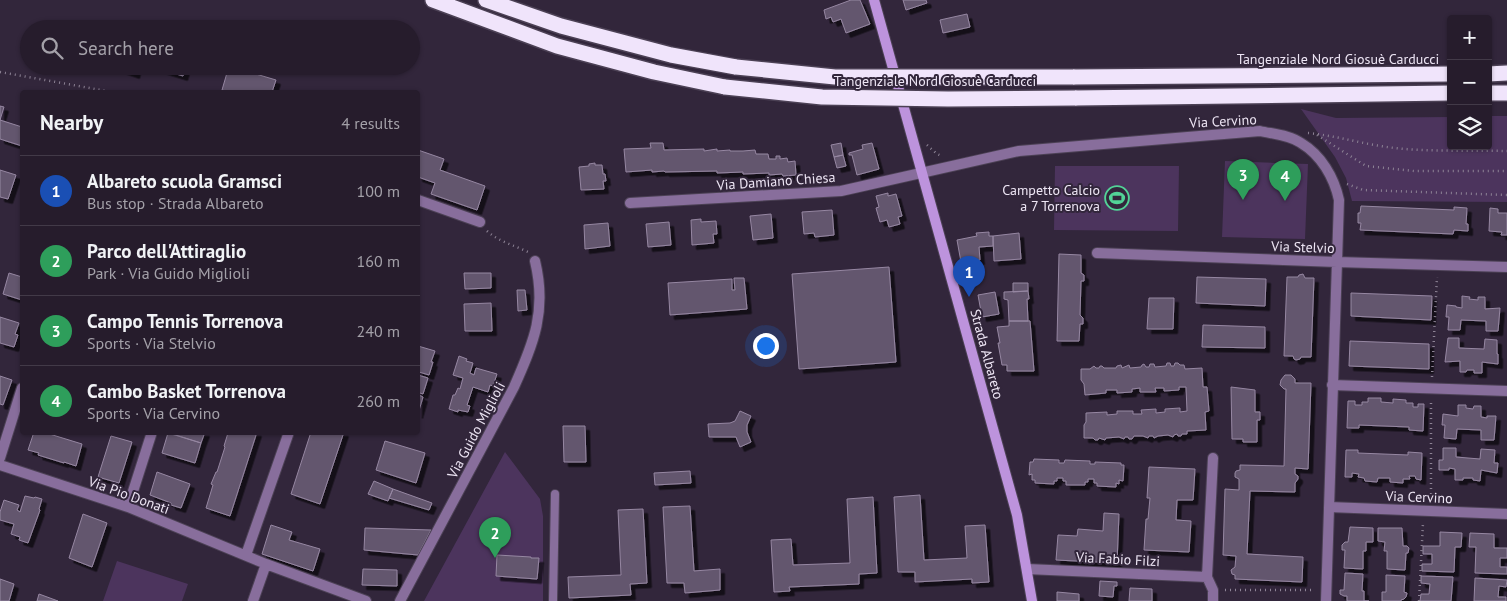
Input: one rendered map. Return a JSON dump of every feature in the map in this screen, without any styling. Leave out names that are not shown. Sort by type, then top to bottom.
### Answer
[{"type":"highway","name":"Tangenziale Nord Giosuè Carducci","points":[[433,0],[557,46],[654,72],[725,86],[822,97],[948,99],[1447,93]]},
{"type":"highway","name":"Tangenziale Nord Giosuè Carducci","points":[[486,0],[570,29],[671,55],[736,67],[835,77],[1447,74]]},
{"type":"highway","points":[[1492,74],[1507,73]]},
{"type":"highway","points":[[1492,93],[1507,93]]},
{"type":"street","name":"Strada Albareto","points":[[874,0],[1017,515],[1028,569],[1032,601]]},
{"type":"street","name":"Via Cervino","points":[[922,173],[1019,151],[1260,132],[1287,137],[1301,142],[1316,155],[1336,185],[1339,200],[1326,601]]},
{"type":"street","name":"Via Damiano Chiesa","points":[[630,204],[841,191],[922,173]]},
{"type":"street","points":[[420,201],[480,222]]},
{"type":"street","name":"Via Stelvio","points":[[1097,253],[1507,267]]},
{"type":"street","name":"Via Guido Miglioli","points":[[400,601],[514,387],[529,353],[536,331],[540,296],[539,278],[535,261]]},
{"type":"street","points":[[1332,385],[1507,392]]},
{"type":"street","points":[[0,458],[20,394]]},
{"type":"street","points":[[128,507],[151,435]]},
{"type":"street","points":[[246,555],[288,435]]},
{"type":"street","points":[[1213,458],[1207,577],[1213,590],[1213,601]]},
{"type":"street","name":"Via Pio Donati","points":[[0,465],[128,507],[266,564],[366,601]]},
{"type":"street","name":"Via Cervino","points":[[1329,507],[1507,514]]},
{"type":"street","points":[[253,601],[266,564]]},
{"type":"street","name":"Via Fabio Filzi","points":[[1028,569],[1207,577]]},
{"type":"lane","points":[[552,601],[555,494]]},
{"type":"path","points":[[0,72],[101,90]]},
{"type":"path","points":[[1302,133],[1329,135],[1362,143],[1396,148],[1507,151]]},
{"type":"path","points":[[1315,134],[1366,166],[1414,171],[1507,171]]},
{"type":"path","points":[[1344,183],[1363,190],[1506,195]]},
{"type":"path","points":[[480,222],[494,238],[529,253],[535,261]]},
{"type":"path","points":[[1419,601],[1424,511],[1431,500],[1431,388],[1438,265]]},
{"type":"path","points":[[1213,590],[1326,590]]},
{"type":"shaded area","points":[[1301,109],[1336,118],[1447,117],[1447,150],[1492,150],[1492,116],[1507,116],[1507,202],[1352,201],[1346,178],[1335,157]]},
{"type":"shaded area","points":[[1225,161],[1308,164],[1305,239],[1222,237]]},
{"type":"shaded area","name":"Campetto Calcio a 7 Torrenova","points":[[1055,166],[1179,166],[1178,231],[1054,230]]},
{"type":"shaded area","points":[[505,452],[540,499],[543,516],[543,601],[424,601]]},
{"type":"shaded area","points":[[117,561],[188,584],[182,601],[103,601]]},
{"type":"building","points":[[851,0],[860,0],[870,24],[846,33],[841,19],[833,22],[831,17],[826,19],[824,10]]},
{"type":"building","points":[[903,0],[926,0],[927,3],[906,10]]},
{"type":"building","points":[[967,14],[970,27],[943,33],[940,20]]},
{"type":"building","points":[[226,75],[259,75],[276,80],[273,90],[222,90]]},
{"type":"building","points":[[0,106],[4,107],[0,120]]},
{"type":"building","points":[[0,120],[20,126],[20,145],[0,139]]},
{"type":"building","points":[[650,143],[663,143],[664,150],[755,150],[756,154],[768,154],[769,159],[776,159],[776,156],[780,156],[780,159],[787,158],[788,162],[795,161],[796,175],[743,174],[743,172],[717,173],[717,171],[652,172],[652,170],[626,172],[624,149],[651,148]]},
{"type":"building","points":[[841,143],[843,155],[834,157],[831,145]]},
{"type":"building","points":[[872,143],[879,169],[857,175],[852,155],[849,155],[849,153],[863,149],[862,145]]},
{"type":"building","points":[[420,151],[444,159],[440,170],[485,186],[477,210],[431,194],[435,183],[420,178]]},
{"type":"building","points":[[843,155],[846,166],[837,168],[834,157]]},
{"type":"building","points":[[595,163],[595,165],[602,165],[606,181],[603,181],[604,189],[581,190],[579,167]]},
{"type":"building","points":[[0,170],[16,175],[8,199],[0,197]]},
{"type":"building","points":[[888,193],[888,196],[896,194],[902,216],[898,217],[900,224],[889,227],[887,220],[880,222],[876,208],[879,207],[876,196]]},
{"type":"building","points":[[1361,206],[1454,210],[1454,207],[1467,208],[1466,224],[1468,224],[1468,231],[1454,230],[1453,234],[1360,230],[1361,223],[1358,223],[1358,213],[1360,213]]},
{"type":"building","points":[[1490,208],[1498,209],[1498,213],[1507,213],[1507,235],[1501,235],[1502,232],[1489,231]]},
{"type":"building","points":[[832,210],[834,235],[815,237],[814,233],[804,234],[802,212]]},
{"type":"building","points":[[771,214],[773,238],[753,240],[750,216]]},
{"type":"building","points":[[701,219],[701,222],[716,221],[717,234],[713,234],[714,243],[692,245],[691,220]]},
{"type":"building","points":[[669,222],[671,245],[648,247],[646,224]]},
{"type":"building","points":[[608,223],[610,246],[585,249],[584,225]]},
{"type":"building","points":[[989,232],[989,236],[993,236],[993,246],[979,247],[980,260],[961,262],[957,240],[977,236],[976,233]]},
{"type":"building","points":[[1019,233],[1021,259],[994,261],[993,236]]},
{"type":"building","points":[[1059,254],[1081,255],[1081,273],[1084,275],[1084,281],[1081,281],[1080,315],[1083,318],[1083,324],[1080,324],[1079,341],[1057,341]]},
{"type":"building","points":[[889,267],[896,362],[799,369],[792,274]]},
{"type":"building","points":[[9,273],[20,276],[20,299],[3,294]]},
{"type":"building","points":[[464,273],[491,273],[491,288],[465,289]]},
{"type":"building","points":[[1303,274],[1305,278],[1314,278],[1311,357],[1301,357],[1296,360],[1293,356],[1284,356],[1287,277],[1298,277]]},
{"type":"building","points":[[1197,277],[1266,279],[1265,306],[1196,303]]},
{"type":"building","points":[[734,278],[744,278],[747,309],[670,315],[668,283],[732,279],[732,290],[735,290]]},
{"type":"building","points":[[1013,283],[1028,283],[1028,291],[1013,292]]},
{"type":"building","points":[[517,290],[525,290],[527,310],[518,311]]},
{"type":"building","points":[[1028,291],[1028,321],[1009,321],[1008,300],[1004,299],[1004,292]]},
{"type":"building","points":[[995,292],[999,314],[982,317],[978,295]]},
{"type":"building","points":[[1351,293],[1432,296],[1431,320],[1351,316]]},
{"type":"building","points":[[1462,296],[1478,300],[1478,297],[1485,297],[1485,309],[1500,308],[1498,331],[1486,331],[1486,321],[1461,320],[1460,330],[1448,330],[1449,317],[1446,317],[1447,305],[1462,308]]},
{"type":"building","points":[[1149,298],[1174,298],[1173,329],[1147,329]]},
{"type":"building","points":[[491,303],[492,331],[465,331],[464,304]]},
{"type":"building","points":[[0,317],[19,323],[15,334],[18,335],[14,347],[0,343]]},
{"type":"building","points":[[1009,321],[1030,321],[1034,371],[1007,371],[1007,365],[1002,365],[997,327],[1009,326]]},
{"type":"building","points":[[1203,325],[1265,327],[1265,348],[1202,347]]},
{"type":"building","points":[[1448,338],[1459,338],[1459,348],[1484,349],[1485,339],[1497,340],[1498,364],[1482,362],[1482,373],[1474,373],[1474,370],[1460,372],[1460,361],[1445,362]]},
{"type":"building","points":[[1350,341],[1429,344],[1429,369],[1349,366]]},
{"type":"building","points":[[420,347],[435,351],[429,375],[420,372]]},
{"type":"building","points":[[459,356],[473,363],[470,373],[474,375],[476,368],[497,374],[493,386],[490,385],[488,392],[473,387],[467,405],[470,406],[468,412],[458,410],[458,412],[449,409],[453,395],[455,395],[458,388],[460,389],[463,378],[453,375]]},
{"type":"building","points":[[1167,363],[1170,363],[1171,366],[1174,366],[1175,363],[1184,365],[1185,369],[1202,368],[1203,387],[1207,387],[1209,411],[1205,412],[1206,430],[1187,431],[1187,434],[1178,436],[1177,434],[1173,437],[1168,435],[1154,438],[1153,436],[1148,438],[1134,436],[1132,439],[1119,437],[1106,438],[1105,440],[1084,438],[1086,413],[1107,412],[1107,415],[1117,414],[1117,411],[1133,411],[1133,414],[1142,414],[1141,410],[1156,409],[1156,413],[1165,412],[1165,409],[1180,408],[1180,412],[1187,411],[1186,387],[1179,387],[1179,390],[1164,391],[1164,388],[1155,388],[1156,392],[1140,392],[1140,388],[1132,389],[1132,392],[1117,393],[1117,390],[1106,390],[1106,393],[1085,395],[1084,384],[1081,380],[1081,369],[1090,369],[1094,366],[1096,368],[1102,366],[1104,368],[1116,368],[1121,365],[1122,368],[1129,365],[1130,368],[1141,367],[1144,364],[1146,367],[1149,367],[1150,364],[1154,364],[1155,367],[1166,366]]},
{"type":"building","points":[[1285,375],[1291,375],[1295,379],[1295,383],[1311,383],[1308,469],[1295,468],[1295,474],[1298,476],[1298,479],[1295,483],[1295,492],[1250,491],[1247,554],[1303,557],[1302,582],[1235,579],[1235,575],[1232,574],[1231,570],[1235,567],[1236,556],[1223,555],[1225,489],[1239,490],[1239,479],[1235,477],[1235,473],[1240,470],[1240,465],[1284,466],[1286,389],[1280,385]]},
{"type":"building","points":[[0,376],[12,380],[3,405],[0,404]]},
{"type":"building","points":[[420,376],[428,378],[423,394],[420,393]]},
{"type":"building","points":[[1231,387],[1255,390],[1255,412],[1260,412],[1260,420],[1257,420],[1257,442],[1243,442],[1243,439],[1232,439]]},
{"type":"building","points":[[420,396],[423,397],[420,407]]},
{"type":"building","points":[[1368,398],[1381,398],[1381,402],[1393,403],[1393,399],[1406,400],[1406,403],[1413,403],[1413,407],[1418,407],[1418,404],[1424,404],[1423,431],[1409,430],[1409,427],[1359,425],[1359,428],[1347,428],[1348,401],[1355,401],[1355,405],[1362,405],[1362,402],[1368,402]]},
{"type":"building","points":[[1458,405],[1466,405],[1466,408],[1473,409],[1474,406],[1481,406],[1481,417],[1496,416],[1494,440],[1481,440],[1481,430],[1457,429],[1456,439],[1444,438],[1445,425],[1442,425],[1443,414],[1458,416]]},
{"type":"building","points":[[740,411],[751,416],[747,425],[747,432],[751,442],[740,447],[736,437],[709,437],[708,424],[735,421]]},
{"type":"building","points":[[563,426],[585,426],[586,462],[564,462]]},
{"type":"building","points":[[33,435],[53,435],[82,444],[76,466],[38,455],[39,453],[28,450]]},
{"type":"building","points":[[167,435],[175,435],[201,443],[195,463],[162,453]]},
{"type":"building","points":[[176,435],[204,435],[201,443]]},
{"type":"building","points":[[227,435],[256,435],[230,516],[206,508],[213,485],[211,484],[217,472]]},
{"type":"building","points":[[310,435],[343,435],[320,504],[291,494]]},
{"type":"building","points":[[111,436],[132,442],[119,483],[98,477]]},
{"type":"building","points":[[385,441],[425,453],[416,483],[376,470]]},
{"type":"building","points":[[1443,448],[1456,448],[1456,457],[1480,459],[1481,449],[1495,450],[1494,463],[1498,463],[1497,473],[1481,470],[1480,481],[1473,480],[1473,478],[1455,480],[1455,469],[1439,470],[1439,460],[1443,460]]},
{"type":"building","points":[[1346,450],[1358,450],[1358,453],[1408,455],[1408,452],[1422,453],[1421,480],[1416,479],[1415,476],[1409,476],[1410,479],[1403,479],[1403,483],[1390,482],[1390,478],[1378,478],[1377,482],[1365,481],[1364,478],[1358,477],[1359,474],[1352,473],[1352,477],[1345,477]]},
{"type":"building","points":[[1034,459],[1059,460],[1059,463],[1064,463],[1065,460],[1090,461],[1090,464],[1095,464],[1095,462],[1121,463],[1121,465],[1124,465],[1123,481],[1119,480],[1119,484],[1116,483],[1116,487],[1097,486],[1097,483],[1094,483],[1094,479],[1088,479],[1085,485],[1066,485],[1066,481],[1063,481],[1063,478],[1057,478],[1054,484],[1035,483],[1035,480],[1032,480],[1032,474],[1029,475],[1030,462],[1033,462]]},
{"type":"building","points":[[1149,467],[1195,469],[1193,500],[1177,500],[1176,520],[1191,521],[1189,552],[1144,550],[1146,519],[1148,519],[1150,498],[1147,498]]},
{"type":"building","points":[[690,471],[691,483],[655,485],[654,473]]},
{"type":"building","points":[[157,472],[190,484],[181,508],[150,495]]},
{"type":"building","points":[[374,481],[393,489],[388,501],[368,494]]},
{"type":"building","points":[[393,489],[432,503],[429,510],[389,498]]},
{"type":"building","points":[[920,495],[924,560],[967,558],[965,526],[985,525],[989,582],[972,583],[972,579],[915,582],[915,572],[898,572],[894,497]]},
{"type":"building","points":[[25,496],[42,499],[28,543],[19,540],[20,537],[11,534],[14,524],[0,520],[0,512],[4,500],[19,505],[17,510],[20,512]]},
{"type":"building","points":[[873,497],[877,573],[859,574],[859,584],[789,587],[790,591],[774,592],[771,540],[791,539],[793,565],[850,563],[847,499]]},
{"type":"building","points":[[690,506],[694,571],[720,569],[720,590],[685,593],[684,583],[667,583],[663,507]]},
{"type":"building","points":[[643,509],[647,583],[630,584],[631,595],[569,598],[568,577],[621,575],[618,510]]},
{"type":"building","points":[[1104,513],[1119,514],[1117,563],[1056,560],[1058,535],[1077,536],[1078,529],[1103,531]]},
{"type":"building","points":[[83,514],[107,523],[92,567],[69,558]]},
{"type":"building","points":[[271,525],[292,532],[289,540],[320,549],[313,571],[262,554]]},
{"type":"building","points":[[1350,527],[1373,528],[1373,542],[1366,542],[1366,551],[1363,551],[1363,569],[1344,568],[1345,550],[1342,550],[1342,545],[1348,542]]},
{"type":"building","points":[[365,528],[431,530],[418,555],[364,550]]},
{"type":"building","points":[[1378,528],[1402,528],[1403,546],[1409,548],[1408,553],[1406,553],[1405,570],[1387,569],[1387,551],[1384,551],[1385,542],[1378,541]]},
{"type":"building","points":[[1440,532],[1462,533],[1461,547],[1455,547],[1454,572],[1422,571],[1422,564],[1432,564],[1432,554],[1423,554],[1423,546],[1440,546]]},
{"type":"building","points":[[1470,533],[1494,534],[1494,548],[1507,548],[1507,558],[1500,558],[1500,567],[1507,567],[1507,574],[1475,573],[1476,547],[1469,547]]},
{"type":"building","points":[[497,555],[539,558],[537,579],[496,576]]},
{"type":"building","points":[[363,569],[397,570],[397,586],[362,585]]},
{"type":"building","points":[[1345,573],[1363,574],[1362,591],[1364,591],[1364,601],[1347,601],[1347,596],[1340,594],[1340,590],[1344,590]]},
{"type":"building","points":[[1386,575],[1405,576],[1404,592],[1407,593],[1406,597],[1401,601],[1382,601],[1382,592],[1386,592]]},
{"type":"building","points":[[1421,576],[1453,577],[1451,601],[1420,601],[1421,594],[1429,594],[1430,584],[1421,583]]},
{"type":"building","points":[[1475,578],[1507,580],[1506,587],[1499,586],[1498,597],[1506,597],[1506,601],[1474,601]]},
{"type":"building","points":[[0,579],[14,584],[9,601],[0,601]]},
{"type":"building","points":[[1100,581],[1117,582],[1117,586],[1114,586],[1113,597],[1099,596]]},
{"type":"building","points":[[1130,588],[1152,589],[1152,601],[1129,601]]},
{"type":"building","points":[[1057,592],[1079,594],[1079,601],[1057,601]]},
{"type":"building","points":[[39,594],[58,601],[37,601]]},
{"type":"place","name":"Campetto Calcio a 7 Torrenova","points":[[1117,198]]},
{"type":"place","name":"Campo Tennis Torrenova","points":[[1243,200]]},
{"type":"place","name":"Cambo Basket Torrenova","points":[[1285,201]]},
{"type":"place","name":"Albareto scuola Gramsci","points":[[969,297]]},
{"type":"place","name":"Parco dell'Attiraglio","points":[[495,558]]}]
